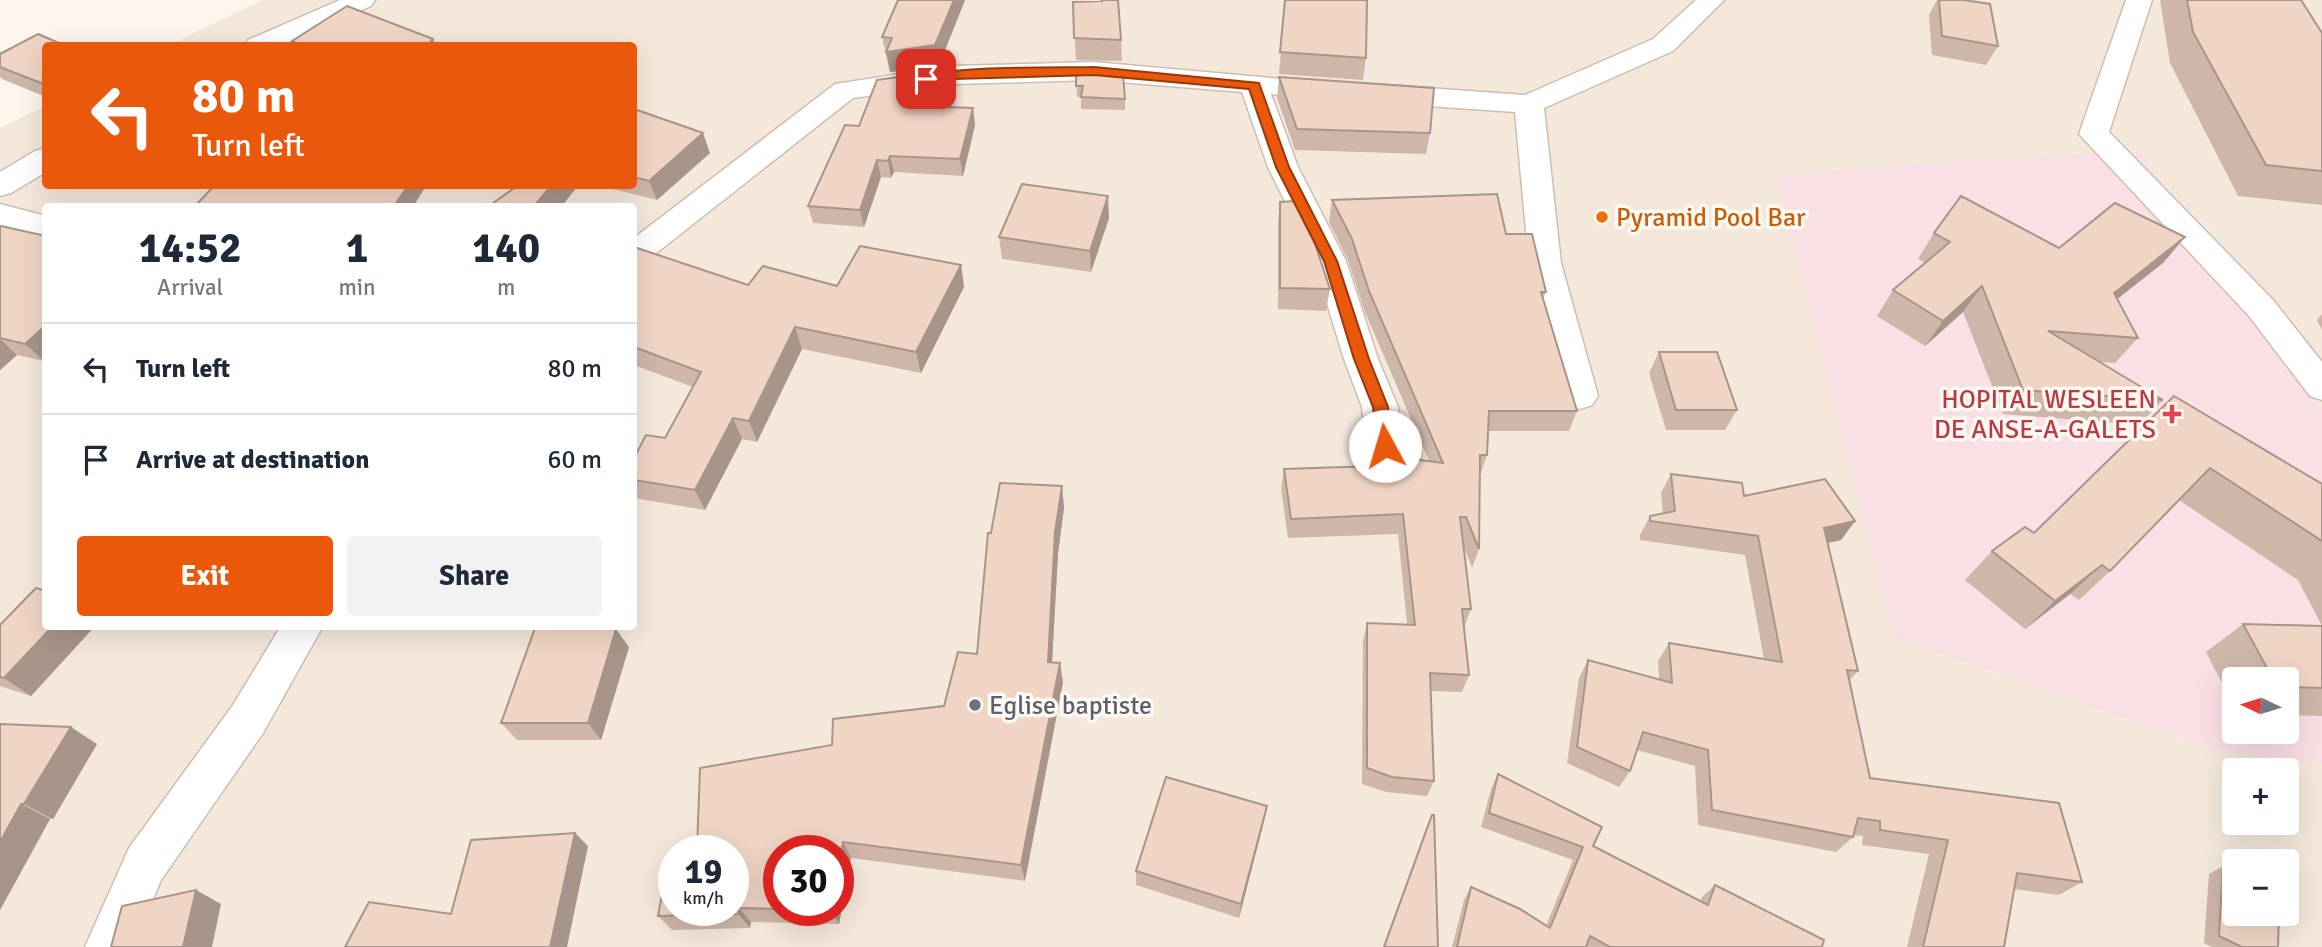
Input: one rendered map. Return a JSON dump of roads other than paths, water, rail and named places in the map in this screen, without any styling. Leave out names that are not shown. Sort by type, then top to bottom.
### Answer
[{"type":"street","points":[[267,42],[362,0]]},
{"type":"street","points":[[637,252],[845,90],[953,75],[1094,71],[1529,104],[1663,45],[1711,0]]},
{"type":"street","points":[[2139,0],[2094,134],[2261,308],[2322,387]]},
{"type":"street","points":[[1254,85],[1283,167],[1331,261],[1361,359],[1380,407],[1385,446]]},
{"type":"street","points":[[1529,104],[1545,263],[1580,396]]},
{"type":"street","points":[[0,186],[42,161]]},
{"type":"street","points":[[0,215],[42,225]]},
{"type":"street","points":[[109,947],[145,864],[248,719],[301,630]]},
{"type":"place","name":"Pyramid Pool Bar","points":[[1602,217]]},
{"type":"place","name":"HOPITAL WESLEEN DE ANSE-A-GALETS","points":[[2172,414]]},
{"type":"place","name":"Eglise baptiste","points":[[975,705]]}]
